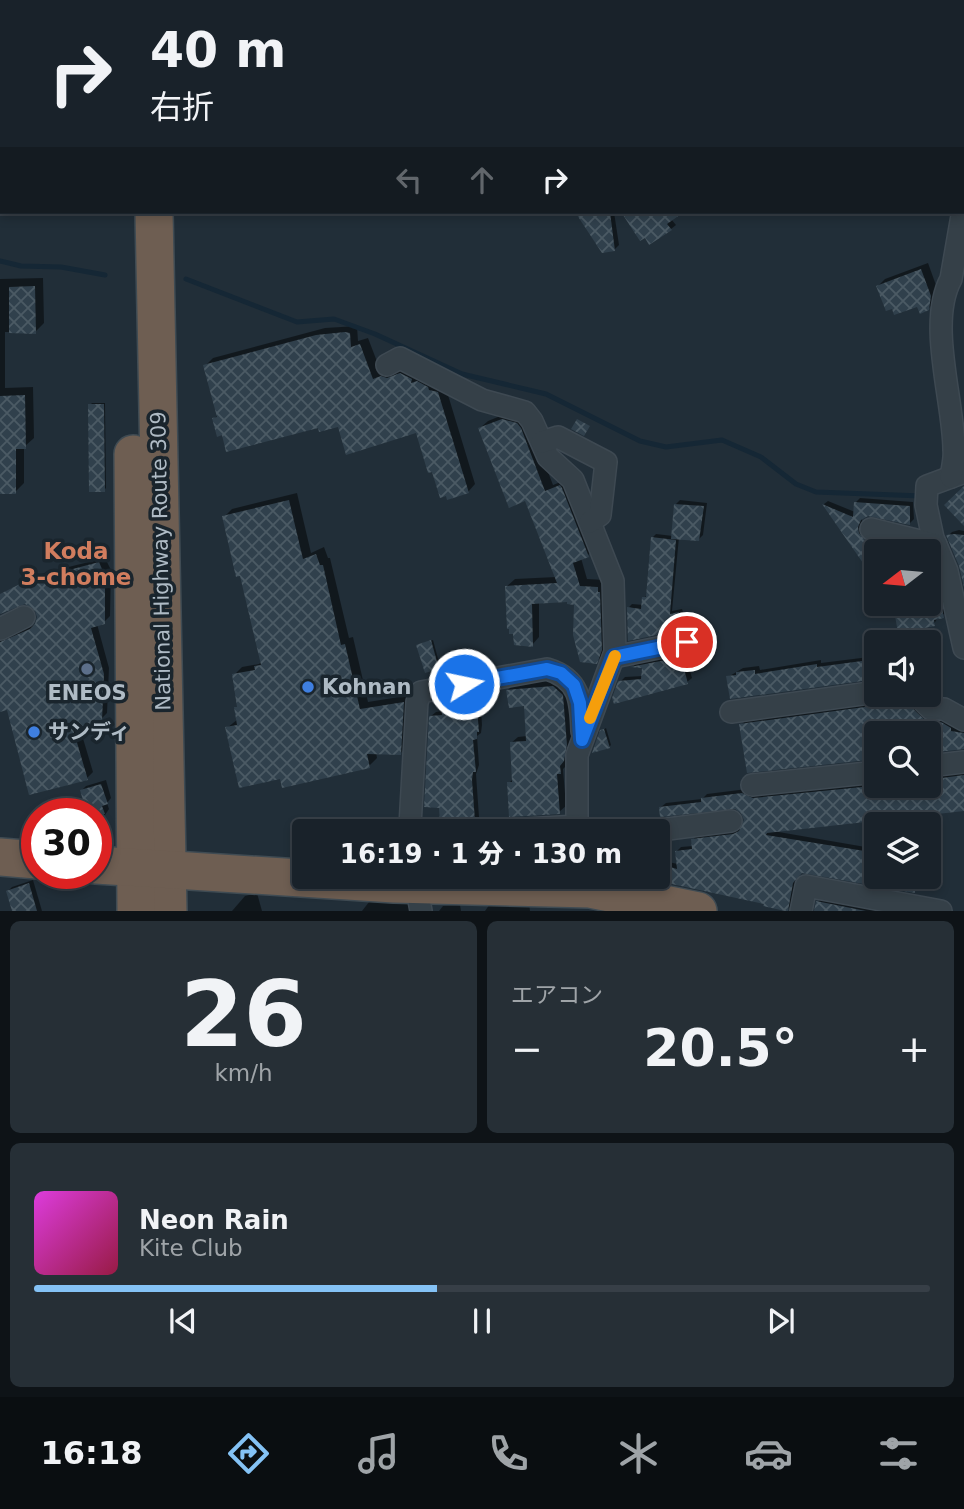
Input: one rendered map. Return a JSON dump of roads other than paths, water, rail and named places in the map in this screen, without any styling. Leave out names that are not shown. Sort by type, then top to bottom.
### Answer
[{"type":"highway","name":"National Highway Route 309","points":[[131,214],[151,869],[168,911]]},
{"type":"highway","name":"National Highway Route 309","points":[[136,911],[151,869],[154,214]]},
{"type":"highway","points":[[0,857],[21,859]]},
{"type":"highway","points":[[112,866],[418,897],[502,889]]},
{"type":"highway","points":[[605,889],[698,911]]},
{"type":"street","points":[[935,539],[927,486],[957,475],[941,338],[947,287],[951,279],[963,216]]},
{"type":"street","points":[[387,365],[400,358],[482,400],[525,412],[533,421],[548,457],[573,480],[614,581],[615,652],[577,755],[577,819]]},
{"type":"street","points":[[542,442],[558,437],[606,462],[600,515],[590,522]]},
{"type":"street","points":[[871,529],[912,539]]},
{"type":"street","points":[[942,559],[964,648]]},
{"type":"street","points":[[0,629],[24,617]]},
{"type":"street","points":[[614,657],[687,642]]},
{"type":"street","points":[[410,819],[417,702],[421,692],[547,669],[561,673],[574,685],[580,703],[582,740]]},
{"type":"street","points":[[732,712],[864,694]]},
{"type":"street","points":[[929,707],[944,709],[964,720]]},
{"type":"street","points":[[941,765],[964,762]]},
{"type":"street","points":[[752,785],[864,773]]},
{"type":"street","points":[[670,829],[731,821]]},
{"type":"street","points":[[801,911],[806,886],[941,911]]},
{"type":"waterway","points":[[0,261],[21,266],[61,267],[105,275]]},
{"type":"waterway","points":[[186,279],[297,322],[334,319],[375,334],[462,374],[546,394],[640,441],[666,447],[722,440],[761,457],[796,484],[816,492],[922,496]]},
{"type":"place","name":"ENEOS","points":[[87,669]]},
{"type":"place","name":"Kohnan","points":[[308,687]]},
{"type":"place","name":"サンディ","points":[[34,732]]},
{"type":"district","name":"Koda 3-chome","points":[[76,564]]}]
